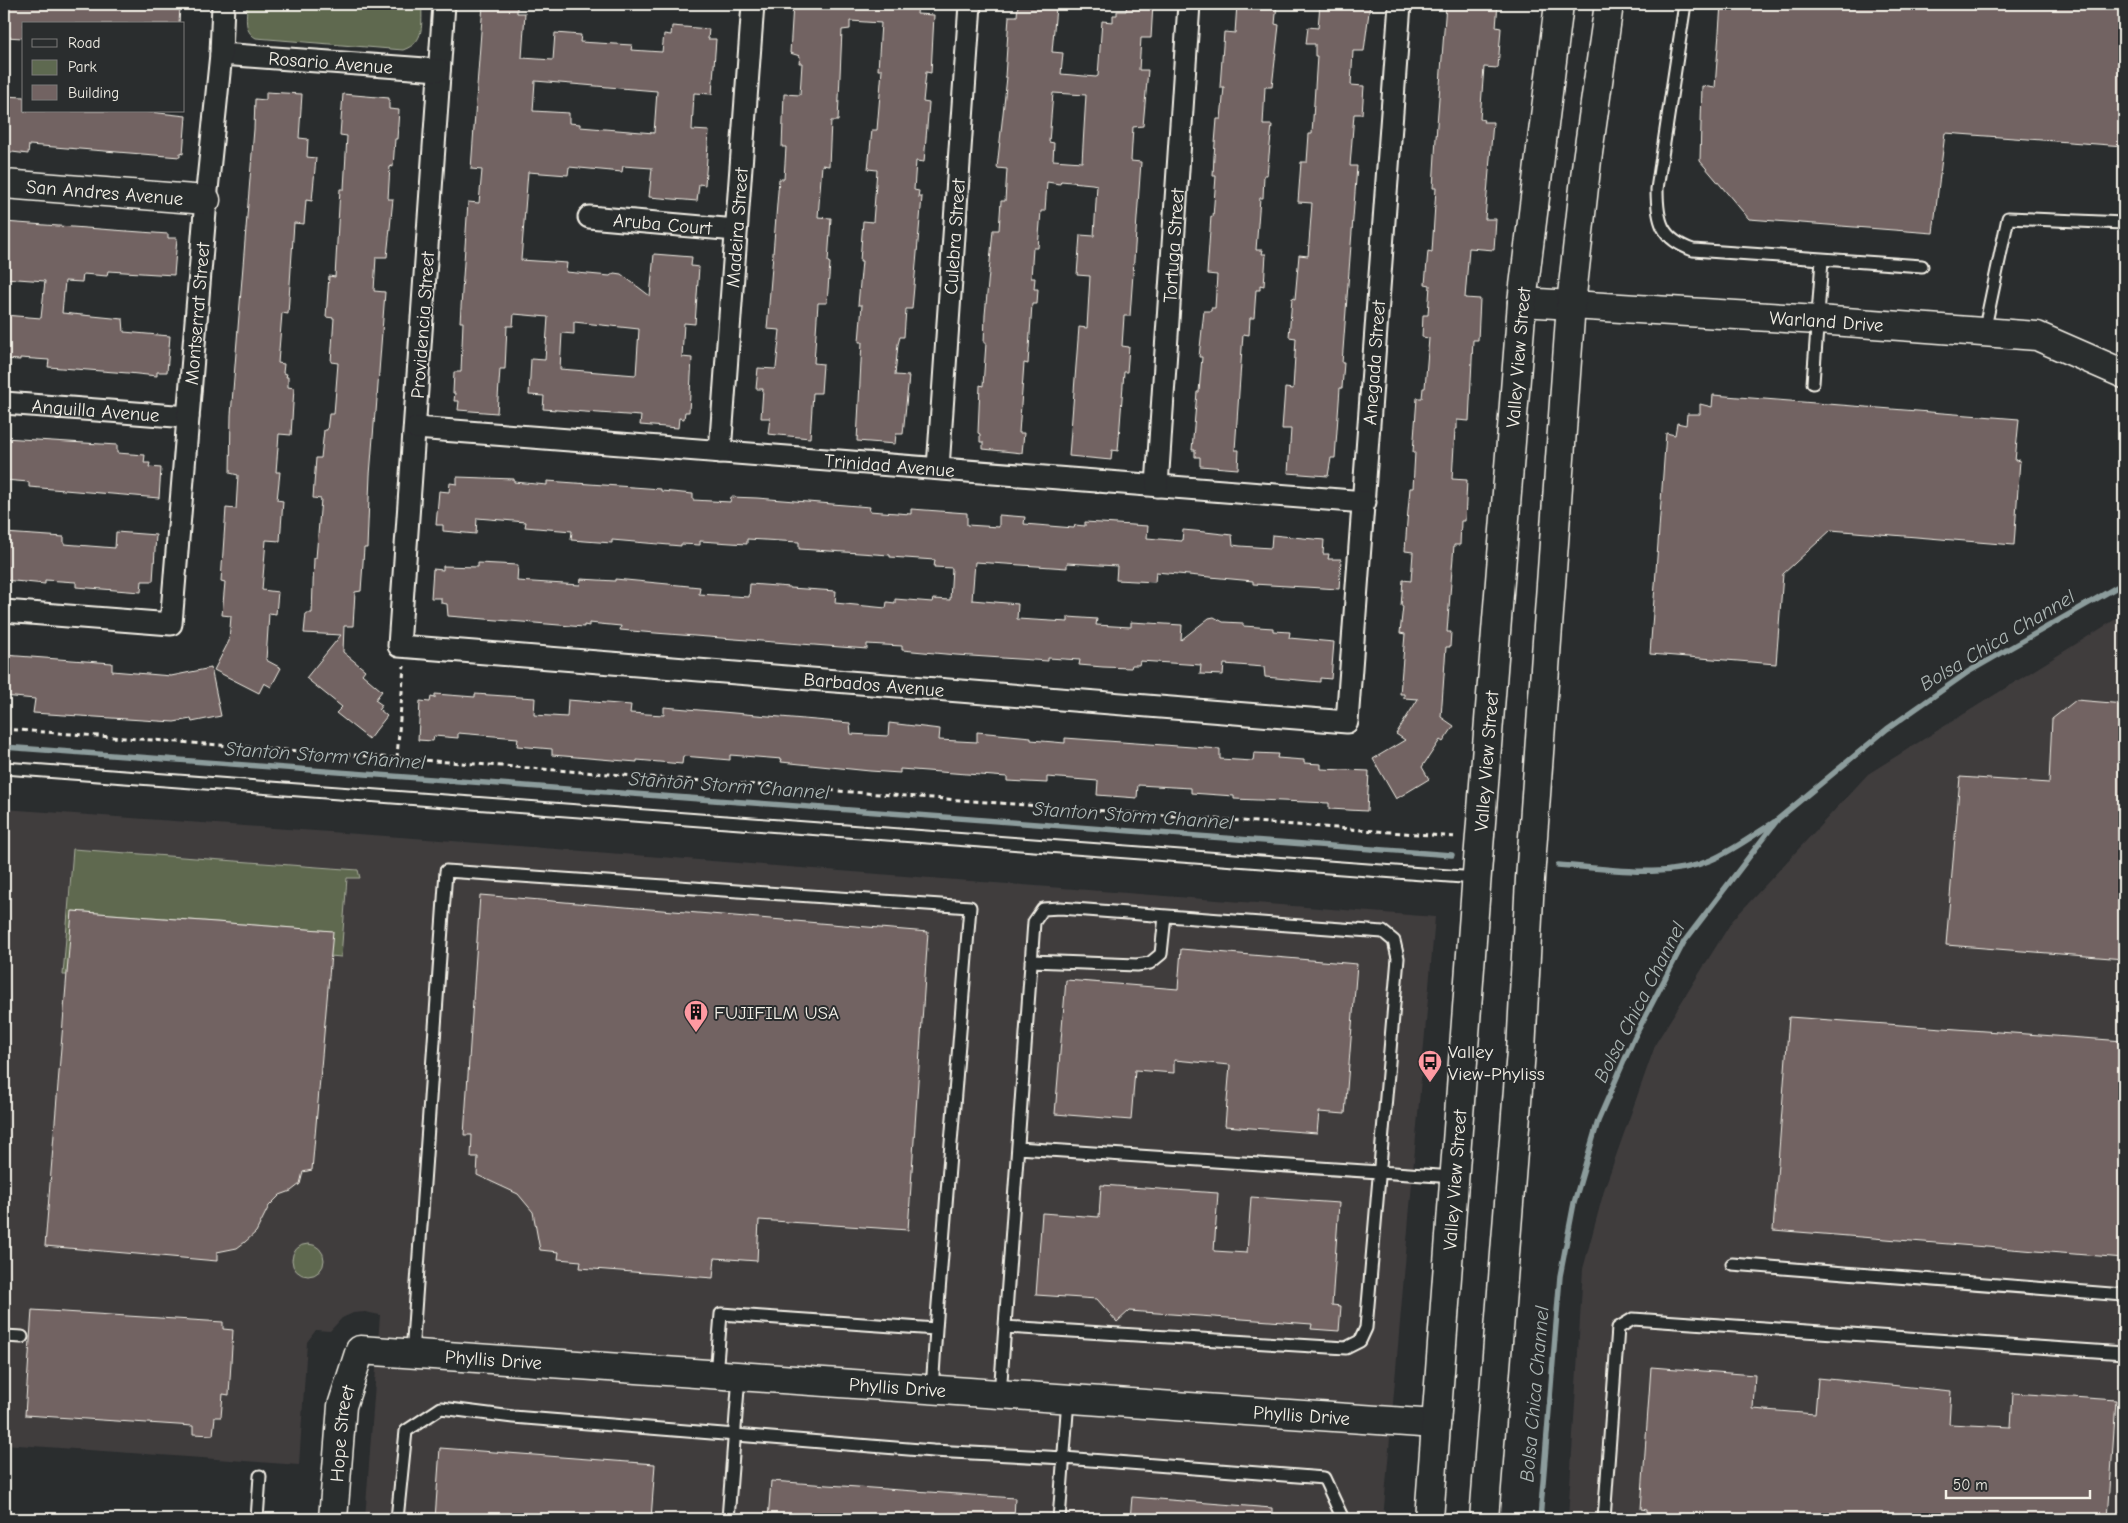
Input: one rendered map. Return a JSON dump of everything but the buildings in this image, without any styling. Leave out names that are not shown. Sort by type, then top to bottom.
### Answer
[{"type":"main road","name":"Valley View Street","points":[[1429,1519],[1479,838],[1522,302],[1559,4]]},
{"type":"main road","points":[[1484,1519],[1521,1052],[1530,879],[1571,304],[1587,160],[1609,4]]},
{"type":"main road","name":"San Andres Avenue","points":[[4,184],[206,200]]},
{"type":"main road","name":"Warland Drive","points":[[1522,302],[1818,320],[2037,336],[2124,374]]},
{"type":"main road","name":"Phyllis Drive","points":[[360,1350],[1436,1424]]},
{"type":"main road","name":"Hope Street","points":[[333,1519],[342,1406],[360,1350]]},
{"type":"main road","points":[[1490,1452],[1502,1492],[1501,1519]]},
{"type":"street","name":"Montserrat Street","points":[[4,611],[171,624],[206,200],[221,54],[223,4]]},
{"type":"street","name":"Providencia Street","points":[[402,646],[444,4]]},
{"type":"street","name":"Madeira Street","points":[[720,452],[753,4]]},
{"type":"street","name":"Culebra Street","points":[[938,468],[970,4]]},
{"type":"street","name":"Tortuga Street","points":[[1157,486],[1189,4]]},
{"type":"street","name":"Anegada Street","points":[[1347,722],[1365,502],[1400,4]]},
{"type":"street","name":"Rosario Avenue","points":[[221,54],[439,70]]},
{"type":"street","name":"Aruba Court","points":[[589,217],[736,230]]},
{"type":"street","name":"Anguilla Avenue","points":[[4,403],[188,417]]},
{"type":"street","name":"Trinidad Avenue","points":[[416,428],[1365,502]]},
{"type":"street","name":"Barbados Avenue","points":[[402,646],[1347,722]]},
{"type":"lane","points":[[1685,4],[1657,189],[1657,208],[1660,222],[1666,234],[1677,245],[1693,250],[1922,266]]},
{"type":"lane","points":[[1984,332],[2008,218],[2124,223]]},
{"type":"lane","points":[[1813,383],[1822,260]]},
{"type":"lane","points":[[4,768],[1476,878]]},
{"type":"lane","points":[[412,1354],[446,871],[970,907],[932,1390]]},
{"type":"lane","points":[[1000,1394],[1034,922],[1043,909],[1060,908],[1383,932],[1394,941],[1398,958],[1366,1328],[1360,1341],[1346,1348],[1005,1327]]},
{"type":"lane","points":[[1031,961],[1137,966],[1150,963],[1161,954],[1165,916]]},
{"type":"lane","points":[[1018,1148],[1454,1177]]},
{"type":"lane","points":[[1732,1264],[2124,1295]]},
{"type":"lane","points":[[728,1519],[735,1435],[721,1314],[936,1329]]},
{"type":"lane","points":[[1604,1519],[1618,1328],[1633,1319],[2124,1352]]},
{"type":"lane","points":[[4,1336],[22,1337]]},
{"type":"lane","points":[[1059,1519],[1068,1399]]},
{"type":"lane","points":[[397,1519],[406,1430],[441,1408],[514,1417],[933,1451],[1064,1458],[1324,1478],[1342,1519]]},
{"type":"lane","points":[[257,1519],[260,1476]]},
{"type":"path","points":[[397,758],[402,646]]},
{"type":"path","points":[[4,729],[1479,838]]},
{"type":"shaded area","points":[[2124,614],[2124,1519],[1568,1519],[1583,1269],[1605,1187],[1656,1043],[1732,921],[1868,774]]},
{"type":"shaded area","points":[[4,809],[414,838],[1435,917],[1383,1519],[365,1519],[380,1315],[365,1312],[353,1313],[342,1318],[330,1331],[316,1330],[307,1342],[299,1465],[4,1444]]},
{"type":"green space","points":[[247,4],[422,4],[422,25],[416,42],[403,50],[256,38],[247,28]]},
{"type":"green space","points":[[73,849],[358,870],[360,878],[347,878],[341,957],[330,956],[332,931],[73,911],[68,975],[63,975]]},
{"type":"green space","points":[[308,1244],[320,1248],[324,1260],[320,1272],[308,1276],[296,1272],[292,1260],[296,1248]]},
{"type":"waterway","name":"Bolsa Chica Channel","points":[[1540,1519],[1560,1276],[1574,1203],[1598,1121],[1634,1038],[1684,942],[1778,819],[1887,729],[1968,672],[2124,583]]},
{"type":"waterway","name":"Stanton Storm Channel","points":[[4,747],[1452,855]]},
{"type":"waterway","name":"Stanton Storm Channel","points":[[1558,865],[1636,871],[1675,870],[1711,860],[1728,852],[1774,822]]},
{"type":"place","name":"FUJIFILM USA","points":[[696,1033]]},
{"type":"place","name":"Valley View-Phyliss","points":[[1430,1083]]}]
